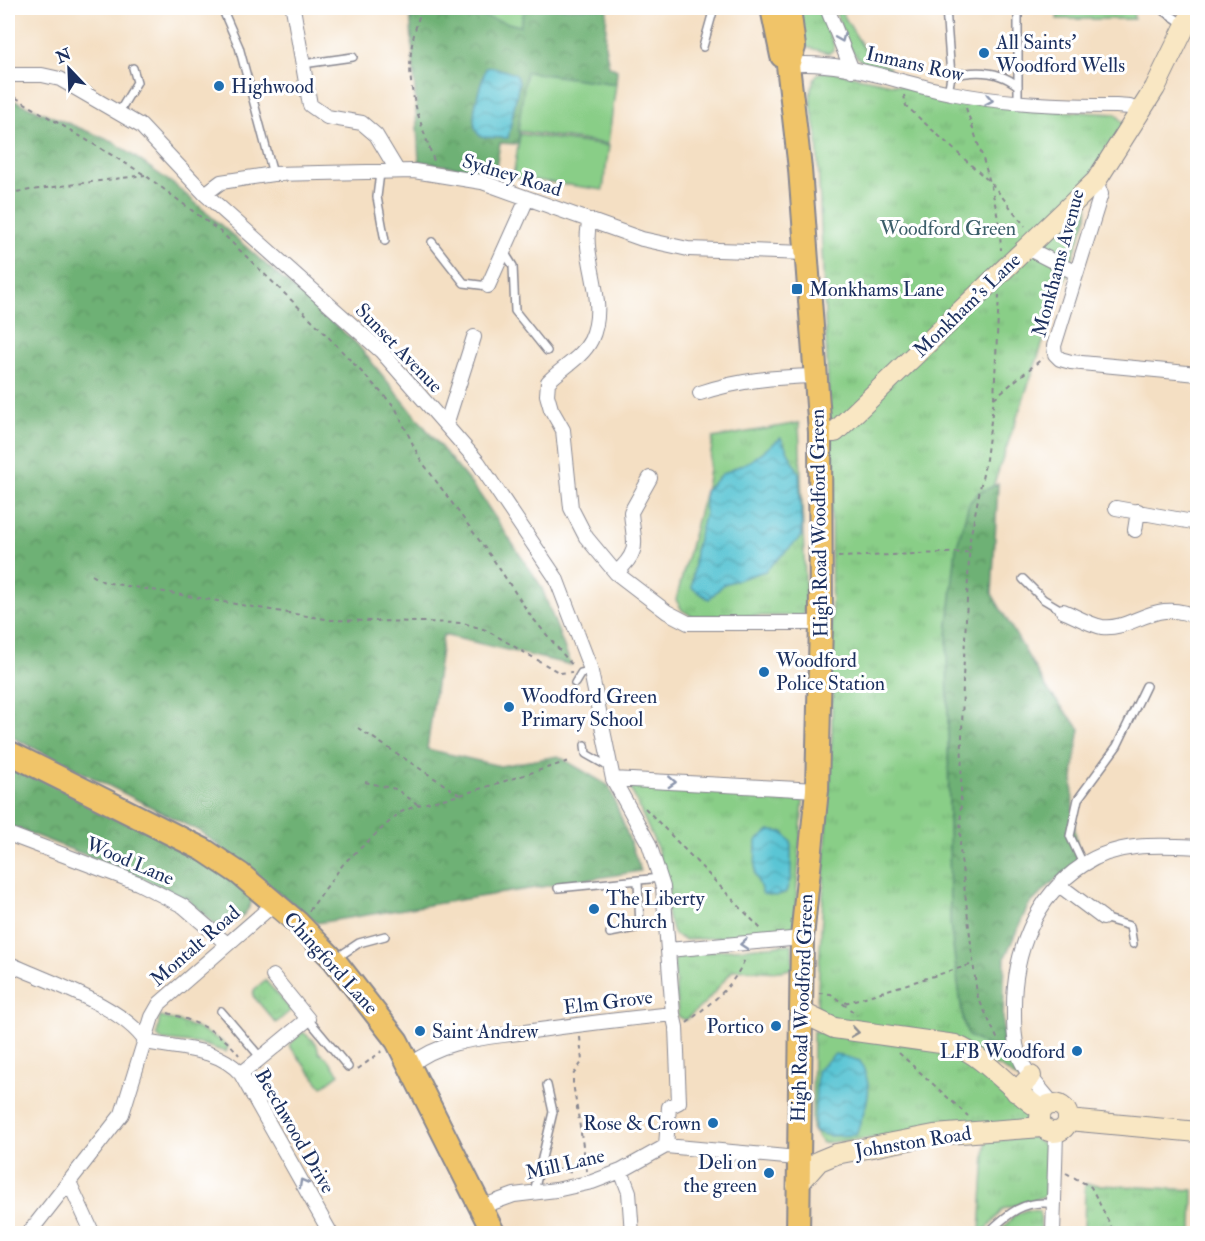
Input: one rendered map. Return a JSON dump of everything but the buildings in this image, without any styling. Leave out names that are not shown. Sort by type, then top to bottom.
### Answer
[{"type":"main road","name":"High Road Woodford Green","points":[[772,8],[780,52],[788,65]]},
{"type":"main road","name":"High Road Woodford Green","points":[[789,8],[794,47],[788,65],[820,432],[821,623],[816,790],[802,938],[797,1158],[798,1233]]},
{"type":"main road","name":"Chingford Lane","points":[[8,752],[204,850],[240,874],[303,928],[334,960],[373,1007],[411,1065],[494,1233]]},
{"type":"street","points":[[293,8],[310,105],[327,117],[362,123],[376,135],[397,170]]},
{"type":"street","points":[[827,8],[852,70]]},
{"type":"street","name":"Monkham's Lane","points":[[820,432],[835,432],[1096,181],[1155,88],[1194,8]]},
{"type":"street","name":"Inmans Row","points":[[788,65],[809,63],[852,70],[904,80],[948,93],[1018,104],[1130,107],[1139,114]]},
{"type":"street","name":"Sunset Avenue","points":[[8,75],[42,75],[60,79],[141,126],[206,194],[381,351],[478,462],[556,578],[591,671],[612,774],[649,844],[660,878],[668,950],[679,1102],[669,1107],[666,1146]]},
{"type":"street","name":"Sydney Road","points":[[206,194],[221,183],[273,174],[380,173],[397,170],[482,182],[642,239],[688,249],[738,253],[806,253]]},
{"type":"street","name":"Monkhams Avenue","points":[[1096,181],[1101,194],[1054,346],[1055,354],[1060,359],[1071,362],[1197,375]]},
{"type":"street","points":[[488,286],[526,199]]},
{"type":"street","points":[[590,220],[588,238],[597,297],[597,321],[590,341],[574,360],[548,382],[547,395],[563,430],[571,508],[586,537],[616,573],[667,612],[688,623],[821,623]]},
{"type":"street","points":[[1031,244],[1076,273]]},
{"type":"street","points":[[446,425],[474,337]]},
{"type":"street","points":[[700,393],[729,383],[765,378],[816,376]]},
{"type":"street","points":[[616,573],[634,551],[635,538],[631,512],[651,478]]},
{"type":"street","points":[[1116,508],[1197,523]]},
{"type":"street","points":[[1135,530],[1138,511]]},
{"type":"street","points":[[1063,611],[1103,627],[1148,613],[1176,611],[1197,618]]},
{"type":"street","points":[[612,774],[816,790]]},
{"type":"street","name":"Wood Lane","points":[[8,834],[138,883],[183,906],[227,944]]},
{"type":"street","points":[[1053,1233],[1055,1168],[1052,1119],[1019,1056],[1014,1031],[1013,997],[1019,956],[1035,917],[1059,885],[1083,864],[1135,846],[1197,847]]},
{"type":"street","points":[[1059,885],[1103,918]]},
{"type":"street","name":"Montalt Road","points":[[28,1233],[122,1114],[156,1010],[176,988],[275,903]]},
{"type":"street","points":[[668,950],[802,938]]},
{"type":"street","points":[[8,963],[112,1012],[139,1031],[146,1042]]},
{"type":"street","points":[[245,1071],[308,1019],[273,976]]},
{"type":"street","points":[[801,1001],[834,1028],[955,1045],[965,1049],[1052,1119]]},
{"type":"street","name":"Elm Grove","points":[[411,1065],[426,1054],[460,1042],[578,1024],[674,1021]]},
{"type":"street","name":"Beechwood Drive","points":[[146,1042],[204,1052],[245,1071],[331,1233]]},
{"type":"street","points":[[1016,1092],[1031,1076]]},
{"type":"street","name":"Johnston Road","points":[[797,1186],[819,1161],[836,1154],[934,1135],[977,1132],[1052,1119],[1197,1132]]},
{"type":"street","points":[[666,1146],[797,1158]]},
{"type":"street","name":"Mill Lane","points":[[481,1207],[497,1200],[592,1182],[621,1171],[666,1146]]},
{"type":"street","points":[[621,1171],[629,1192],[632,1233]]},
{"type":"street","points":[[69,1182],[93,1233]]},
{"type":"lane","points":[[703,47],[714,8]]},
{"type":"lane","points":[[946,8],[951,76],[948,93]]},
{"type":"lane","points":[[1018,8],[1018,104]]},
{"type":"lane","points":[[1160,8],[1185,25]]},
{"type":"lane","points":[[225,15],[239,47],[273,174]]},
{"type":"lane","points":[[303,64],[353,57]]},
{"type":"lane","points":[[119,112],[137,82],[133,68]]},
{"type":"lane","points":[[951,76],[973,73],[996,74],[1009,78],[1018,86]]},
{"type":"lane","points":[[380,173],[377,197],[385,241]]},
{"type":"lane","points":[[432,242],[464,283],[488,286]]},
{"type":"lane","points":[[503,250],[513,266],[515,311],[547,351]]},
{"type":"lane","points":[[1023,579],[1043,599],[1063,611]]},
{"type":"lane","points":[[575,683],[581,673],[591,671]]},
{"type":"lane","points":[[1083,864],[1070,836],[1078,799],[1117,746],[1146,686]]},
{"type":"lane","points":[[585,745],[586,754],[612,774]]},
{"type":"lane","points":[[558,888],[638,882],[660,878]]},
{"type":"lane","points":[[610,933],[640,927],[638,882]]},
{"type":"lane","points":[[1103,918],[1130,926],[1133,944]]},
{"type":"lane","points":[[334,960],[359,943],[385,936]]},
{"type":"lane","points":[[221,1011],[261,1058]]},
{"type":"lane","points":[[308,1019],[348,1067]]},
{"type":"lane","points":[[534,1192],[553,1112],[547,1085]]},
{"type":"lane","points":[[987,1233],[1014,1209],[1040,1202],[1054,1204]]},
{"type":"path","points":[[422,8],[414,30],[408,59],[411,93],[439,175]]},
{"type":"path","points":[[904,80],[906,106],[992,184],[1031,244]]},
{"type":"path","points":[[8,93],[145,175],[222,233],[315,323],[395,407],[420,459],[495,562],[530,615],[578,671],[560,673],[486,630],[463,623],[331,620],[104,582],[92,575]]},
{"type":"path","points":[[963,95],[992,184],[1000,224],[994,398],[970,552],[963,679],[960,850],[976,995],[993,1034],[1008,1059],[994,1073]]},
{"type":"path","points":[[8,193],[145,175]]},
{"type":"path","points":[[994,398],[1038,359],[1055,354]]},
{"type":"path","points":[[820,558],[970,552]]},
{"type":"path","points":[[358,728],[460,795]]},
{"type":"path","points":[[307,914],[344,863],[399,813],[418,805],[460,795],[569,761]]},
{"type":"path","points":[[365,782],[396,789],[418,805]]},
{"type":"path","points":[[644,807],[667,828],[771,940]]},
{"type":"path","points":[[674,1021],[687,1023],[726,991],[740,973],[752,943]]},
{"type":"path","points":[[845,1003],[973,964]]},
{"type":"path","points":[[801,1001],[831,994],[845,1003],[976,1123],[977,1132]]},
{"type":"path","points":[[156,1010],[188,1019],[218,1036],[233,1047],[245,1071]]},
{"type":"path","points":[[542,1166],[574,1173],[587,1172],[573,1083],[573,1075],[582,1062],[578,1024]]},
{"type":"path","points":[[348,1067],[354,1072],[390,1046]]},
{"type":"path","points":[[1055,1168],[1090,1187],[1115,1233]]},
{"type":"green space","points":[[410,8],[607,8],[605,46],[609,66],[617,70],[616,84],[527,72],[518,144],[500,143],[495,174],[419,161]]},
{"type":"green space","points":[[462,8],[525,8],[520,26],[461,11]]},
{"type":"green space","points":[[799,8],[818,8],[834,45],[833,50],[829,53],[806,47]]},
{"type":"green space","points":[[834,8],[839,8],[869,57],[889,67],[890,71],[866,64],[858,58],[847,41]]},
{"type":"green space","points":[[1059,8],[1133,8],[1134,19],[1057,19]]},
{"type":"green space","points":[[526,72],[616,84],[608,144],[518,131]]},
{"type":"green space","name":"Woodford Green","points":[[821,72],[833,72],[1009,108],[1116,114],[1124,124],[1090,176],[1087,216],[982,518],[996,1031],[1004,1031],[1011,1055],[1023,1076],[1020,1080],[1000,1067],[837,1021],[820,1012],[817,1005],[832,734],[831,453],[817,136],[811,102],[812,85]]},
{"type":"green space","points":[[8,98],[115,143],[176,186],[356,343],[480,495],[541,586],[571,665],[443,635],[427,749],[500,766],[558,756],[609,786],[641,871],[317,923],[201,832],[8,735]]},
{"type":"green space","points":[[520,134],[609,146],[603,190],[513,177]]},
{"type":"green space","points":[[799,423],[806,607],[803,616],[692,616],[682,610],[676,600],[707,483],[713,438]]},
{"type":"green space","points":[[998,484],[992,594],[1047,689],[1080,729],[1072,795],[1074,827],[1080,862],[1056,879],[1028,906],[1005,957],[1002,1053],[968,1036],[963,1020],[950,924],[947,635],[956,549],[969,503],[978,493]]},
{"type":"green space","points":[[8,760],[201,854],[253,897],[245,914],[231,924],[218,928],[187,899],[119,868],[8,825]]},
{"type":"green space","points":[[629,785],[800,795],[803,801],[794,931],[686,940],[674,935],[668,918],[658,850]]},
{"type":"green space","points":[[792,944],[793,968],[778,971],[733,970],[705,1003],[685,1020],[678,1016],[674,963],[677,954]]},
{"type":"green space","points":[[265,980],[291,1010],[276,1023],[253,996],[254,990]]},
{"type":"green space","points":[[160,1017],[187,1024],[212,1036],[228,1046],[226,1052],[201,1044],[162,1040],[157,1035]]},
{"type":"green space","points":[[813,1031],[954,1051],[1030,1109],[1026,1123],[822,1143],[812,1129]]},
{"type":"green space","points":[[303,1032],[316,1043],[319,1053],[326,1057],[339,1074],[322,1087],[289,1045]]},
{"type":"green space","points":[[1032,1137],[1045,1146],[1045,1196],[1003,1209],[987,1229],[980,1231],[986,1141]]},
{"type":"green space","points":[[1085,1184],[1193,1190],[1192,1233],[1084,1233]]},
{"type":"green space","points":[[1026,1210],[1040,1211],[1041,1233],[998,1233],[1015,1215]]},
{"type":"water","points":[[494,67],[515,74],[519,82],[508,138],[481,137],[474,123],[478,94],[486,68]]},
{"type":"water","points":[[781,438],[799,473],[802,536],[765,571],[724,584],[709,599],[692,588],[695,551],[705,513],[705,491],[722,474],[752,460]]},
{"type":"water","points":[[770,831],[783,832],[791,842],[791,877],[786,892],[776,896],[763,894],[755,874],[756,841]]},
{"type":"water","points":[[835,1054],[860,1061],[868,1081],[868,1098],[856,1135],[829,1136],[814,1131],[817,1070]]},
{"type":"place","name":"All Saints' Woodford Wells","points":[[984,53]]},
{"type":"place","name":"Highwood","points":[[219,86]]},
{"type":"place","name":"Monkhams Lane","points":[[797,289]]},
{"type":"place","name":"Woodford Police Station","points":[[764,672]]},
{"type":"place","name":"Woodford Green Primary School","points":[[509,707]]},
{"type":"place","name":"The Liberty Church","points":[[594,909]]},
{"type":"place","name":"Portico","points":[[776,1026]]},
{"type":"place","name":"Saint Andrew","points":[[420,1031]]},
{"type":"place","name":"LFB Woodford","points":[[1077,1051]]},
{"type":"place","name":"Rose & Crown","points":[[713,1123]]},
{"type":"place","name":"Deli on the green","points":[[769,1173]]}]
